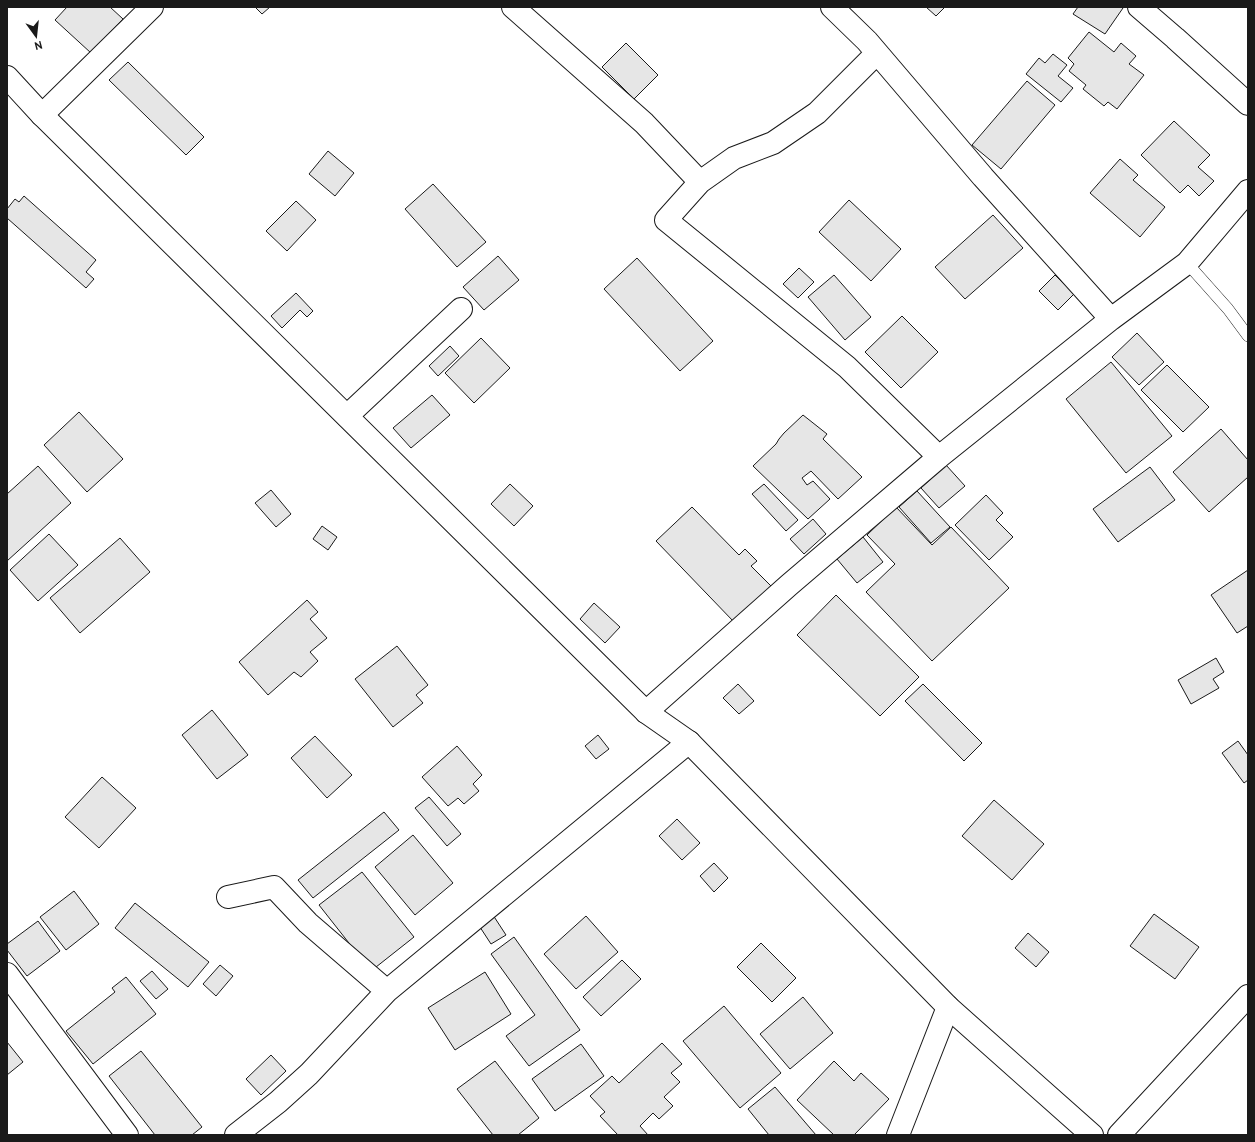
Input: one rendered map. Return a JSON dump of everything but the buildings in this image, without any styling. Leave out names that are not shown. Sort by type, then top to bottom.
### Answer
[{"type":"street","points":[[42,115],[152,7]]},
{"type":"street","points":[[513,7],[644,123],[700,182]]},
{"type":"street","points":[[832,7],[878,53],[983,177],[1111,319]]},
{"type":"street","points":[[1139,7],[1248,104]]},
{"type":"street","points":[[878,53],[817,113],[773,143],[734,158],[700,182],[666,220],[847,367],[939,457]]},
{"type":"street","points":[[7,77],[42,115],[646,712],[689,742],[948,1007],[1092,1135]]},
{"type":"street","points":[[646,712],[789,585],[939,457],[1111,319],[1187,263],[1248,191]]},
{"type":"street","points":[[347,416],[461,309]]},
{"type":"street","points":[[236,1135],[278,1102],[309,1074],[386,991],[689,742]]},
{"type":"street","points":[[228,897],[274,887],[308,923],[386,991]]},
{"type":"street","points":[[7,974],[127,1135]]},
{"type":"street","points":[[1119,1135],[1248,996]]},
{"type":"street","points":[[898,1135],[948,1007]]},
{"type":"lane","points":[[1187,263],[1228,309],[1248,336]]}]
